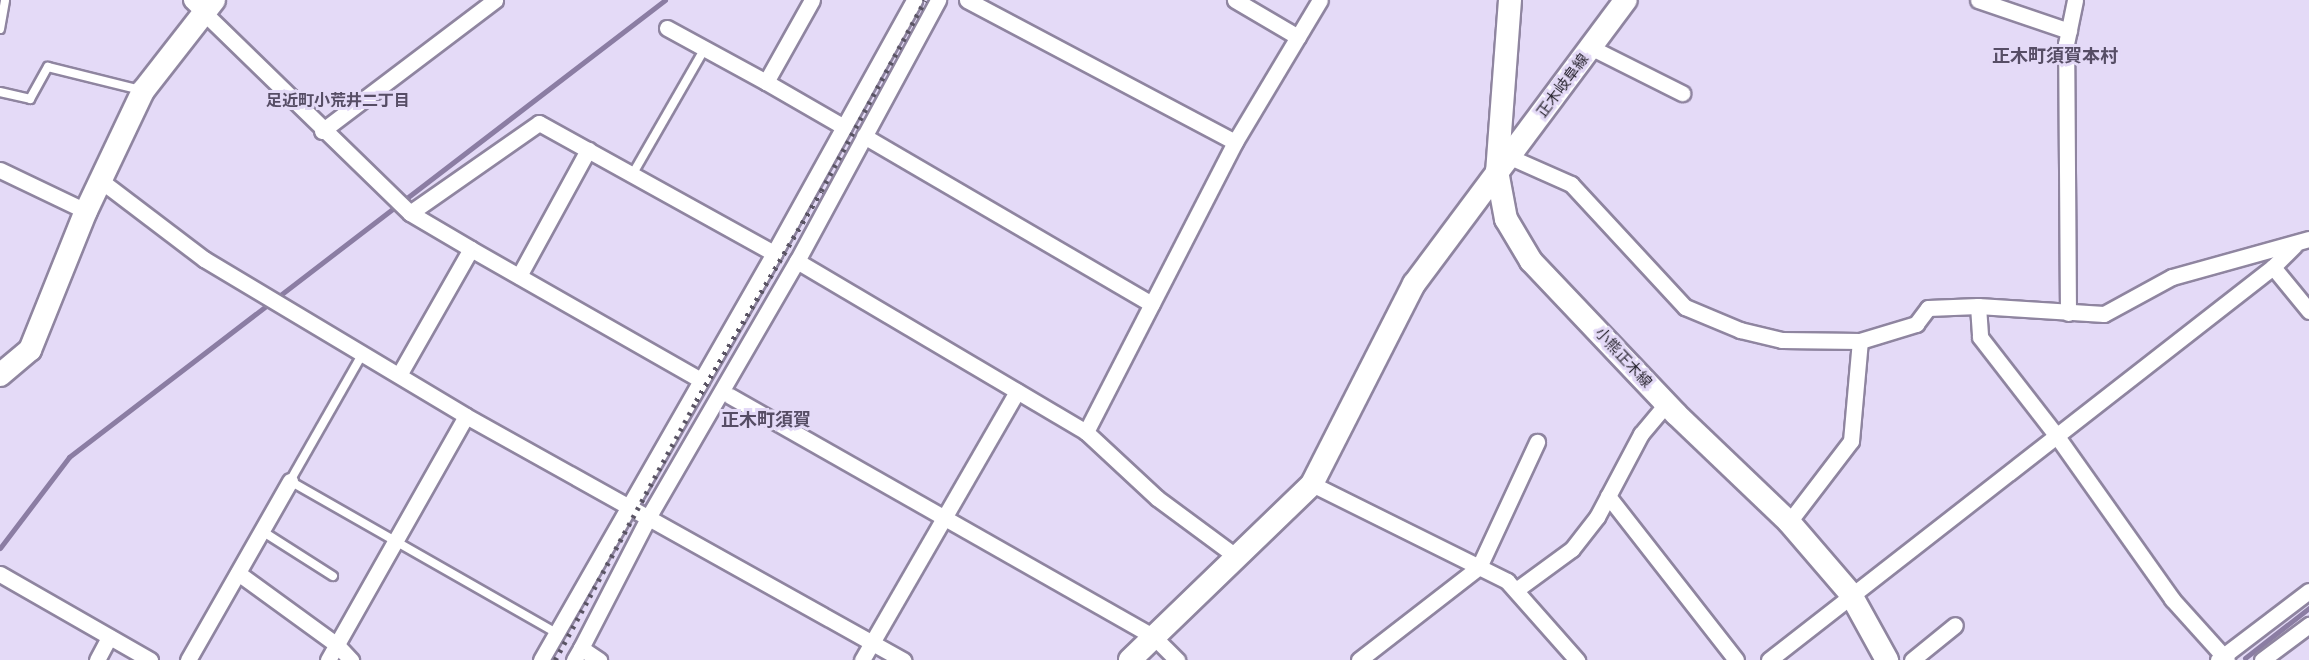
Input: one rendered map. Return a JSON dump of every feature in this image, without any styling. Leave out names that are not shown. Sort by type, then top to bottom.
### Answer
[{"type":"street","points":[[322,131],[495,0]]},
{"type":"street","points":[[766,82],[812,0]]},
{"type":"street","points":[[541,660],[628,504],[774,253],[914,0]]},
{"type":"street","points":[[599,660],[578,654],[649,516],[797,261],[938,0]]},
{"type":"street","points":[[967,0],[1235,142]]},
{"type":"street","points":[[1235,0],[1298,37]]},
{"type":"street","points":[[1086,432],[1235,142],[1320,0]]},
{"type":"street","name":"小熊正木線","points":[[1510,0],[1504,164],[1506,219],[1531,261],[1666,404],[1789,522],[1850,593],[1887,660]]},
{"type":"street","name":"正木岐阜線","points":[[1130,660],[1312,484],[1414,284],[1626,0]]},
{"type":"street","points":[[1978,0],[2069,31]]},
{"type":"street","points":[[2068,313],[2069,31],[2075,0]]},
{"type":"street","points":[[0,375],[30,350],[86,211],[143,91],[203,4],[322,131],[410,213],[701,380]]},
{"type":"street","points":[[667,28],[844,127]]},
{"type":"street","points":[[1592,48],[1682,93]]},
{"type":"street","points":[[410,213],[539,123],[774,253]]},
{"type":"street","points":[[864,136],[1152,304]]},
{"type":"street","points":[[519,276],[588,150]]},
{"type":"street","points":[[1504,164],[1570,184],[1685,307],[1740,330],[1782,340],[1860,342],[1916,324],[1928,308],[1978,306],[2104,314],[2172,277],[2302,242]]},
{"type":"street","points":[[0,170],[86,211]]},
{"type":"street","points":[[100,180],[204,259],[466,416],[628,504],[903,660]]},
{"type":"street","points":[[1769,660],[1850,593],[2273,267],[2302,242]]},
{"type":"street","points":[[399,375],[471,249]]},
{"type":"street","points":[[797,261],[1086,432],[1157,498],[1238,558]]},
{"type":"street","points":[[2273,267],[2309,311]]},
{"type":"street","points":[[1978,306],[1980,337],[2056,435],[2172,599],[2222,659],[2309,591]]},
{"type":"street","points":[[1789,522],[1851,441],[1860,342]]},
{"type":"street","points":[[862,660],[1017,391]]},
{"type":"street","points":[[730,396],[1154,637],[1177,660]]},
{"type":"street","points":[[1516,590],[1572,549],[1608,496],[1641,434],[1666,404]]},
{"type":"street","points":[[328,660],[466,416]]},
{"type":"street","points":[[1359,660],[1479,567],[1537,442]]},
{"type":"street","points":[[188,660],[290,481]]},
{"type":"street","points":[[1312,484],[1479,567],[1516,590],[1577,660]]},
{"type":"street","points":[[1608,496],[1736,660]]},
{"type":"street","points":[[237,573],[337,645],[351,660]]},
{"type":"street","points":[[2,576],[150,660]]},
{"type":"street","points":[[1912,660],[1955,625]]},
{"type":"street","points":[[2262,660],[2309,625]]},
{"type":"street","points":[[97,660],[110,637]]},
{"type":"lane","points":[[0,29],[5,0]]},
{"type":"lane","points":[[632,175],[705,48]]},
{"type":"lane","points":[[0,92],[30,99],[48,68],[143,91]]},
{"type":"lane","points":[[363,353],[290,481],[556,633]]},
{"type":"lane","points":[[262,531],[333,576]]},
{"type":"waterway","points":[[0,548],[69,457],[665,0]]},
{"type":"waterway","points":[[2245,658],[2309,608]]},
{"type":"railway","points":[[555,660],[696,401],[821,191],[925,0]]},
{"type":"district","name":"正木町須賀本村","points":[[2055,56]]},
{"type":"district","name":"足近町小荒井二丁目","points":[[338,101]]},
{"type":"district","name":"正木町須賀","points":[[766,420]]}]
